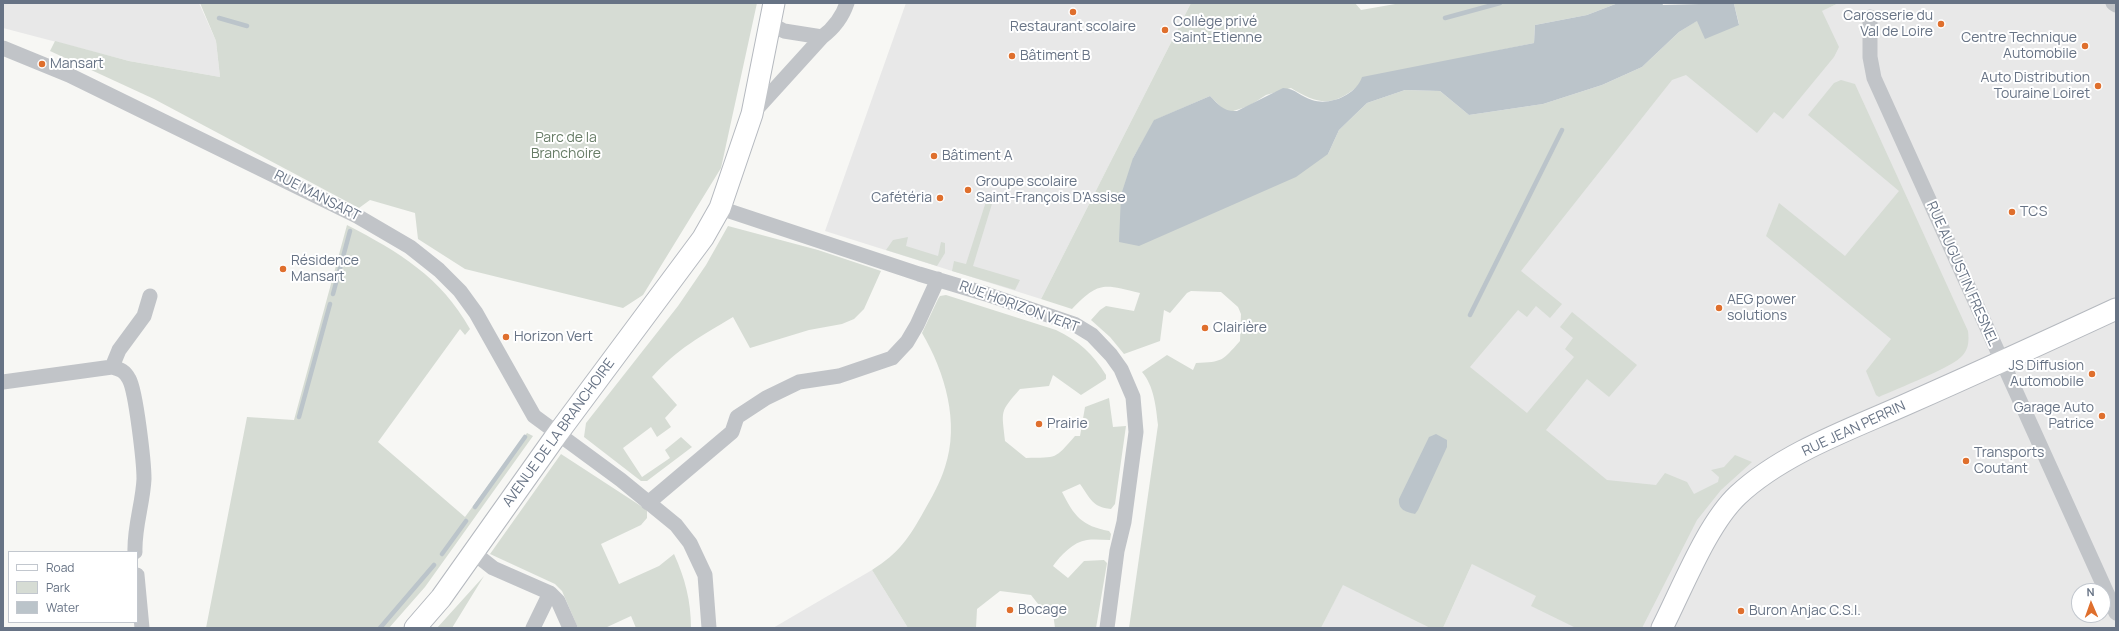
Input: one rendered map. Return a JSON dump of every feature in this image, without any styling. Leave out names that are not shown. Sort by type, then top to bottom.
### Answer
[{"type":"main road","points":[[752,114],[774,3]]},
{"type":"main road","name":"AVENUE DE LA BRANCHOIRE","points":[[415,628],[441,598],[558,432],[703,238],[720,208],[752,114]]},
{"type":"main road","name":"RUE JEAN PERRIN","points":[[1662,628],[1713,527],[1738,496],[1774,467],[1829,439],[2002,362],[2116,309]]},
{"type":"street","points":[[752,114],[822,37],[832,30],[843,13],[847,3]]},
{"type":"street","name":"RUE AUGUSTIN FRESNEL","points":[[1870,17],[1870,56],[1874,78],[2116,613]]},
{"type":"street","points":[[771,24],[784,31],[822,37]]},
{"type":"street","name":"RUE MANSART","points":[[3,48],[69,75],[250,162],[366,221],[410,247],[439,270],[460,291],[476,313],[534,416],[548,428],[558,432],[676,525],[690,543],[705,575],[709,628]]},
{"type":"street","name":"RUE HORIZON VERT","points":[[720,208],[1074,324],[1092,335],[1121,369],[1133,397],[1136,432],[1124,522],[1117,551],[1107,628]]},
{"type":"street","points":[[648,503],[732,432],[737,417],[766,398],[800,382],[839,376],[892,358],[906,342],[917,325],[938,279]]},
{"type":"street","points":[[112,367],[119,350],[144,316],[150,296]]},
{"type":"street","points":[[3,382],[112,367],[124,372],[132,386],[144,468],[135,551]]},
{"type":"street","points":[[474,553],[493,568],[550,593],[558,601],[570,628]]},
{"type":"street","points":[[138,586],[142,628]]},
{"type":"street","points":[[533,628],[550,593]]},
{"type":"shaded area","points":[[3,3],[199,3],[216,41],[220,77],[129,61],[3,28]]},
{"type":"shaded area","name":"Groupe scolaire Saint-François D'Assise","points":[[906,3],[1191,3],[1041,299],[825,231]]},
{"type":"shaded area","points":[[1839,3],[2116,3],[2116,628],[1443,628],[1472,564],[1379,512],[1573,124]]},
{"type":"shaded area","points":[[872,570],[908,628],[773,628]]},
{"type":"shaded area","points":[[1343,584],[1430,628],[1321,628]]},
{"type":"green space","name":"Parc de la Branchoire","points":[[200,3],[757,3],[721,168],[643,295],[623,308],[465,269],[418,239],[415,213],[370,200],[359,208],[154,99],[50,51],[55,41],[129,61],[220,77],[216,41]]},
{"type":"green space","points":[[1191,3],[1355,3],[1361,10],[1401,3],[1618,3],[1587,15],[1535,25],[1534,43],[1449,61],[1359,85],[1342,97],[1334,100],[1326,101],[1310,98],[1291,88],[1266,95],[1249,106],[1230,112],[1223,109],[1210,96],[1155,120],[1133,158],[1328,154],[1339,130],[1367,103],[1405,90],[1440,91],[1469,115],[1543,104],[1602,85],[1642,67],[1679,32],[1698,20],[1739,24],[1735,3],[1839,3],[1822,11],[1839,47],[1834,57],[1783,119],[1774,112],[1757,133],[1686,75],[1672,80],[1521,271],[1562,304],[1550,318],[1536,306],[1527,317],[1518,310],[1470,367],[1527,413],[1574,357],[1565,349],[1573,338],[1560,327],[1572,312],[1637,365],[1609,397],[1587,379],[1546,430],[1607,480],[1656,485],[1665,473],[1687,482],[1694,494],[1718,482],[1719,477],[1711,470],[1724,467],[1735,455],[1752,462],[1721,490],[1697,520],[1642,628],[1576,628],[1531,606],[1536,596],[1472,564],[1443,628],[1430,628],[1343,585],[1321,628],[1129,628],[1158,425],[1152,390],[1142,372],[1167,355],[1193,370],[1196,363],[1212,362],[1221,359],[1240,341],[1241,314],[1238,307],[1221,292],[1191,291],[1187,293],[1170,313],[1164,310],[1160,341],[1124,354],[1110,337],[1091,320],[1106,306],[1134,311],[1140,293],[1118,288],[1102,287],[1089,293],[1072,309],[1041,299]]},
{"type":"green space","points":[[1841,80],[1855,84],[1968,331],[1966,350],[1958,360],[1924,378],[1879,397],[1876,395],[1866,371],[1891,339],[1766,236],[1779,203],[1845,256],[1899,191],[1808,115],[1834,83]]},
{"type":"green space","points":[[989,192],[995,194],[973,266],[1020,280],[1015,290],[952,271],[954,261],[966,264]]},
{"type":"green space","points":[[347,225],[401,256],[432,280],[459,311],[470,329],[465,335],[460,329],[378,442],[465,517],[527,433],[533,436],[425,587],[389,628],[206,628],[247,417],[294,420]]},
{"type":"green space","points":[[728,226],[818,250],[881,271],[864,309],[854,319],[842,324],[809,330],[750,348],[733,317],[710,330],[671,358],[652,377],[677,405],[665,418],[671,427],[657,437],[651,427],[623,448],[642,477],[670,458],[665,450],[681,437],[692,447],[647,481],[641,481],[584,437],[586,423],[678,306],[706,265]]},
{"type":"green space","points":[[908,237],[906,246],[938,256],[941,242],[945,243],[945,253],[937,266],[886,250],[893,240]]},
{"type":"green space","points":[[946,295],[1056,330],[1072,339],[1091,354],[1106,375],[1106,379],[1081,395],[1053,375],[1049,386],[1020,389],[1008,403],[1003,417],[1005,441],[1026,458],[1044,458],[1055,456],[1075,436],[1080,436],[1085,407],[1109,398],[1113,427],[1126,426],[1115,504],[1111,509],[1095,504],[1080,484],[1062,492],[1075,514],[1080,519],[1092,526],[1109,531],[1111,534],[1110,540],[1087,540],[1077,543],[1064,553],[1053,566],[1068,578],[1084,561],[1104,560],[1107,563],[1096,628],[1055,628],[1053,613],[1046,614],[1031,595],[1000,591],[977,609],[976,628],[908,628],[872,570],[896,551],[908,537],[919,521],[933,495],[945,467],[951,433],[948,398],[937,364],[922,333],[938,299],[940,296]]},
{"type":"green space","points":[[561,454],[647,510],[647,518],[641,525],[601,544],[619,584],[659,566],[674,554],[687,590],[691,628],[636,628],[631,616],[605,628],[578,628],[562,591],[555,584],[490,554]]},
{"type":"green space","points":[[484,576],[452,628],[437,628]]},
{"type":"water","points":[[1618,3],[1662,3],[1663,5],[1735,3],[1739,25],[1705,39],[1697,21],[1679,32],[1642,67],[1602,85],[1543,104],[1469,115],[1440,91],[1405,90],[1367,103],[1339,130],[1328,154],[1296,177],[1139,246],[1119,242],[1121,195],[1133,158],[1154,120],[1210,96],[1222,107],[1232,111],[1237,111],[1283,88],[1291,89],[1312,100],[1327,101],[1342,98],[1354,89],[1362,77],[1534,43],[1535,25],[1587,15]]},
{"type":"water","points":[[1436,434],[1447,440],[1447,447],[1418,510],[1415,514],[1403,510],[1400,506],[1399,499],[1429,437]]},
{"type":"waterway","points":[[1445,18],[1500,3]]},
{"type":"waterway","points":[[219,18],[247,26]]},
{"type":"waterway","points":[[1470,315],[1562,130]]},
{"type":"waterway","points":[[333,294],[350,231]]},
{"type":"waterway","points":[[299,417],[330,304]]},
{"type":"waterway","points":[[475,507],[525,437]]},
{"type":"waterway","points":[[442,554],[466,521]]},
{"type":"waterway","points":[[380,628],[434,565]]},
{"type":"place","name":"Restaurant scolaire","points":[[1073,12]]},
{"type":"place","name":"Carosserie du Val de Loire","points":[[1941,24]]},
{"type":"place","name":"Collège privé Saint-Etienne","points":[[1165,30]]},
{"type":"place","name":"Centre Technique Automobile","points":[[2085,46]]},
{"type":"place","name":"Bâtiment B","points":[[1012,56]]},
{"type":"place","name":"Mansart","points":[[42,64]]},
{"type":"place","name":"Auto Distribution Touraine Loiret","points":[[2098,86]]},
{"type":"place","name":"Bâtiment A","points":[[934,156]]},
{"type":"place","name":"Groupe scolaire Saint-François D'Assise","points":[[968,190]]},
{"type":"place","name":"Cafétéria","points":[[940,198]]},
{"type":"place","name":"TCS","points":[[2012,212]]},
{"type":"place","name":"Résidence Mansart","points":[[283,269]]},
{"type":"place","name":"AEG power solutions","points":[[1719,308]]},
{"type":"place","name":"Clairière","points":[[1205,328]]},
{"type":"place","name":"Horizon Vert","points":[[506,337]]},
{"type":"place","name":"JS Diffusion Automobile","points":[[2092,374]]},
{"type":"place","name":"Garage Auto Patrice","points":[[2102,416]]},
{"type":"place","name":"Prairie","points":[[1039,424]]},
{"type":"place","name":"Transports Coutant","points":[[1966,461]]},
{"type":"place","name":"Bocage","points":[[1010,610]]},
{"type":"place","name":"Buron Anjac C.S.I.","points":[[1741,611]]}]
